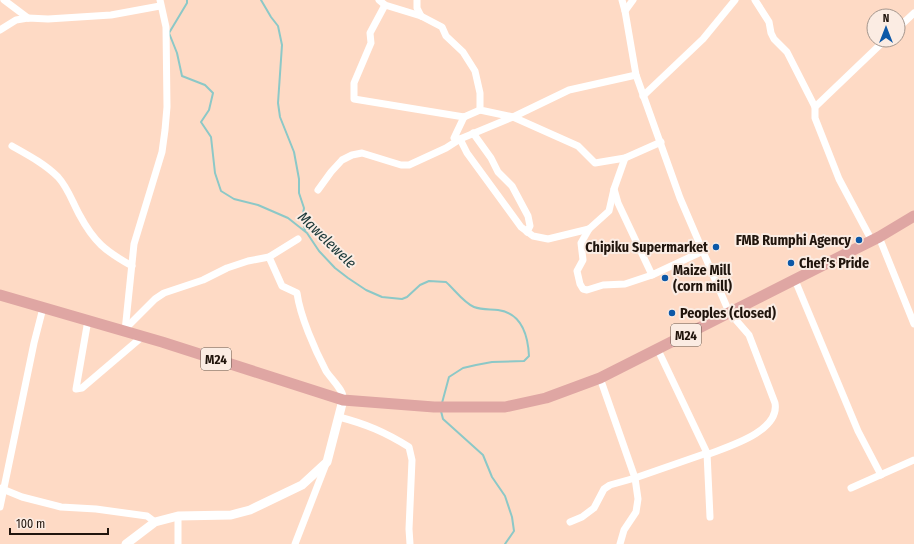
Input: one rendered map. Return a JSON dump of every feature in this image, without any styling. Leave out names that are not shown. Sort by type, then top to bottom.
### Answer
[{"type":"main road","name":"M24","points":[[0,295],[126,330],[343,400],[439,407],[505,407],[546,398],[600,378],[875,239],[914,216]]},
{"type":"street","points":[[4,0],[28,18]]},
{"type":"street","points":[[417,0],[417,8],[421,16]]},
{"type":"street","points":[[570,522],[582,517],[594,508],[604,488],[707,453],[709,454],[740,442],[770,424],[777,411],[749,335],[729,312],[680,198],[636,75],[622,0]]},
{"type":"street","points":[[624,12],[633,0]]},
{"type":"street","points":[[643,96],[703,39],[735,0]]},
{"type":"street","points":[[755,0],[769,22],[774,39],[787,52],[815,107],[816,118],[839,179],[875,239],[914,324]]},
{"type":"street","points":[[0,30],[16,20],[28,18],[48,19],[111,15],[160,3],[166,27],[167,107],[165,130],[162,152],[134,244],[126,330]]},
{"type":"street","points":[[480,110],[480,94],[474,71],[463,52],[446,36],[442,27],[421,16],[382,3],[370,33],[371,43],[354,83],[354,99],[464,117],[480,110],[513,117],[578,146],[595,163],[625,158],[661,142]]},
{"type":"street","points":[[906,20],[914,13]]},
{"type":"street","points":[[815,107],[877,48]]},
{"type":"street","points":[[318,190],[342,160],[352,155],[362,153],[401,165],[408,164],[446,148],[473,132],[513,117],[570,90],[636,75]]},
{"type":"street","points":[[464,117],[455,133],[454,138],[460,139],[482,173],[521,227],[533,236],[548,240],[589,229]]},
{"type":"street","points":[[473,132],[491,158],[498,172],[512,186],[528,216],[530,226],[527,232]]},
{"type":"street","points":[[12,146],[33,158],[57,176],[67,189],[89,232],[106,251],[132,266]]},
{"type":"street","points":[[625,158],[614,189],[609,212],[589,229],[581,244],[583,260],[577,271],[580,284],[583,289],[588,290],[603,286],[625,284],[652,275],[703,251]]},
{"type":"street","points":[[614,189],[618,203],[652,275]]},
{"type":"street","points":[[126,330],[155,299],[164,293],[203,280],[227,268],[248,261],[269,257],[298,238]]},
{"type":"street","points":[[269,257],[282,286],[296,293],[315,347],[326,371],[342,394],[343,400],[327,462],[295,544]]},
{"type":"street","points":[[795,280],[858,431],[881,475]]},
{"type":"street","points":[[0,507],[2,488],[43,308]]},
{"type":"street","points":[[88,320],[76,389],[82,388],[143,336]]},
{"type":"street","points":[[658,350],[707,453],[710,517]]},
{"type":"street","points":[[600,378],[635,478],[638,500],[636,512],[624,530],[620,544]]},
{"type":"street","points":[[339,417],[360,422],[384,432],[408,447],[412,460],[408,529],[410,544]]},
{"type":"street","points":[[851,488],[914,460]]},
{"type":"street","points":[[126,544],[155,522],[178,516],[230,514],[250,510],[302,485],[327,462]]},
{"type":"street","points":[[2,488],[22,497],[61,506],[147,516],[155,522]]},
{"type":"street","points":[[178,516],[178,544]]},
{"type":"waterway","name":"Mawelewele","points":[[187,0],[187,3],[169,33],[177,53],[182,76],[205,85],[213,93],[209,110],[201,122],[211,137],[215,173],[221,191],[234,199],[258,205],[288,218],[307,233],[319,251],[335,268],[366,290],[382,297],[402,299],[407,297],[420,285],[429,281],[446,282],[470,305],[480,309],[506,312],[513,316],[522,327],[527,341],[529,356],[524,361],[492,362],[463,368],[449,377],[442,403]]},
{"type":"waterway","points":[[261,0],[278,26],[282,45],[278,103],[280,117],[294,152],[299,179],[299,193],[304,208],[302,220],[305,230]]},
{"type":"waterway","name":"Mawelewele","points":[[441,411],[443,419],[483,455],[492,477],[505,496],[512,517],[514,531],[505,544]]},
{"type":"place","name":"FMB Rumphi Agency","points":[[859,240]]},
{"type":"place","name":"Chipiku Supermarket","points":[[716,247]]},
{"type":"place","name":"Chef's Pride","points":[[791,263]]},
{"type":"place","name":"Maize Mill (corn mill)","points":[[665,278]]},
{"type":"place","name":"Peoples (closed)","points":[[672,313]]}]
